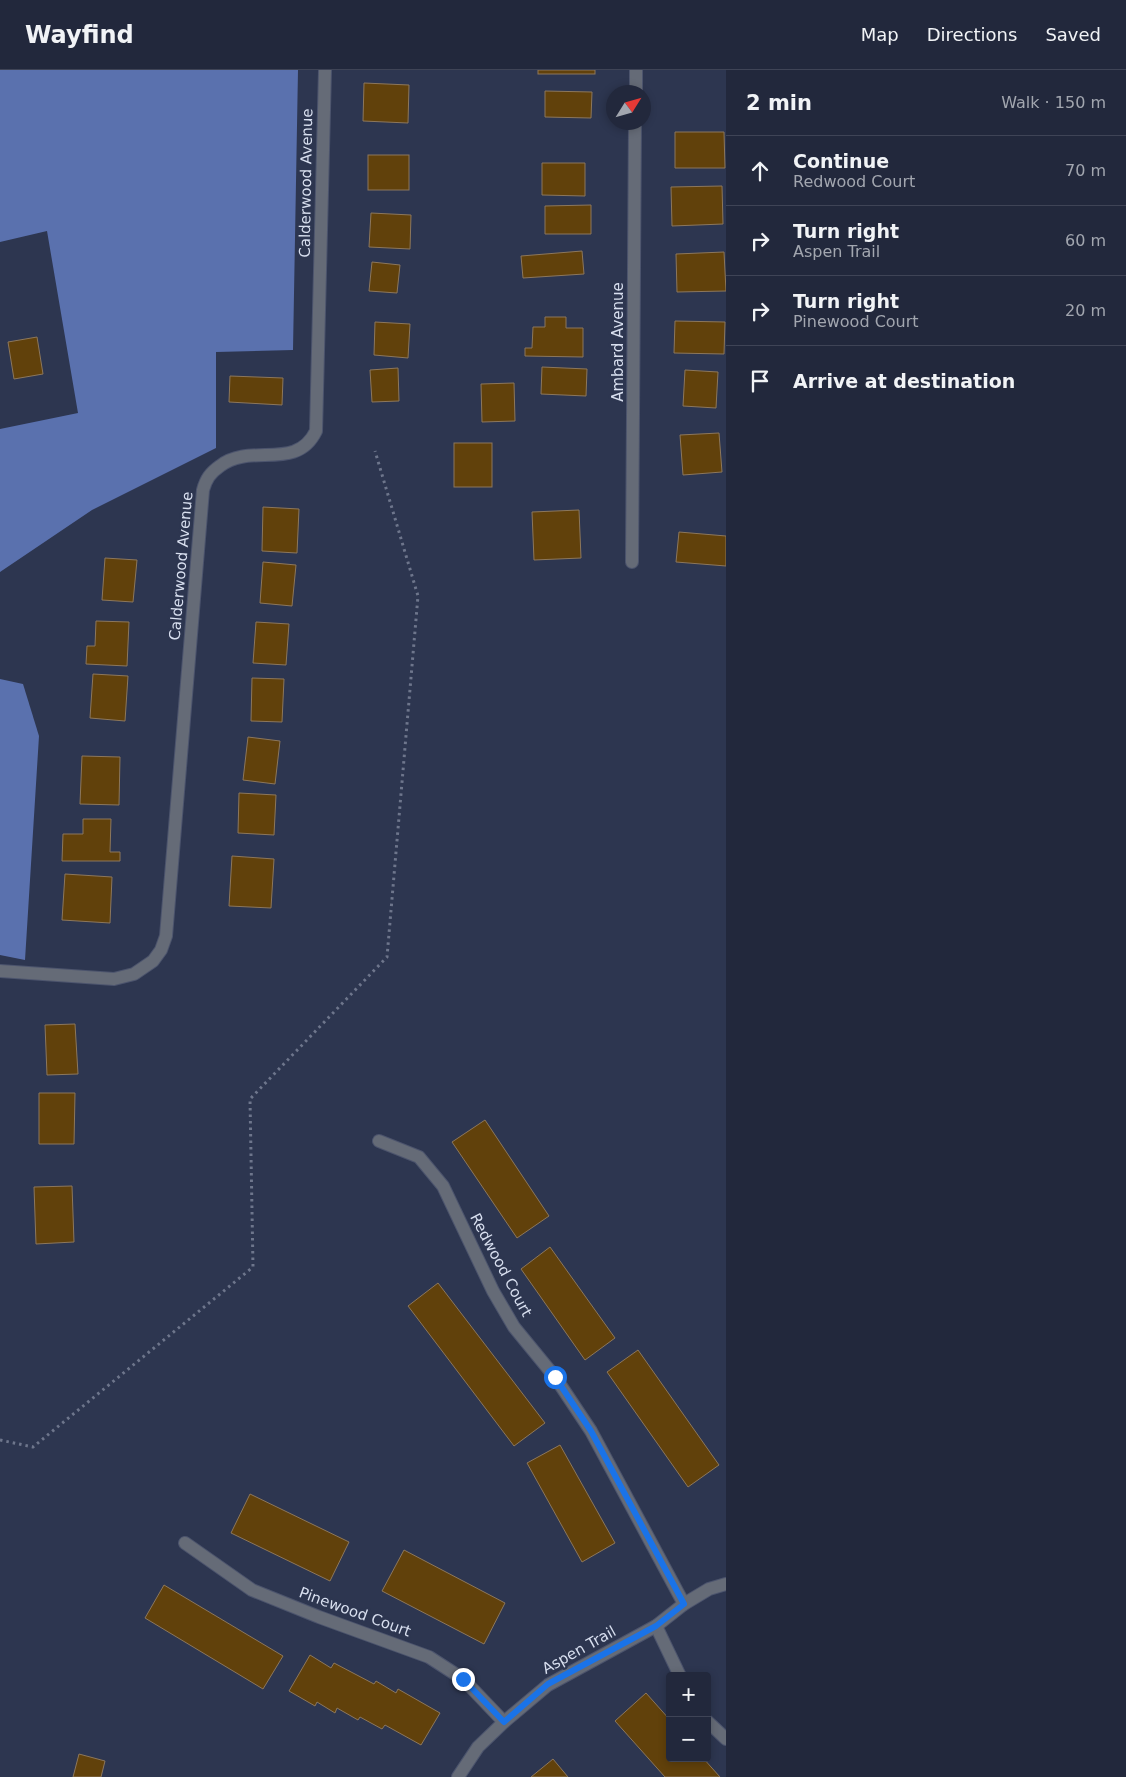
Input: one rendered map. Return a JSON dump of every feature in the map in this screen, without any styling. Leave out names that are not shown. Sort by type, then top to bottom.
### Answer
[{"type":"street","name":"Calderwood Avenue","points":[[0,970],[114,979],[134,974],[153,961],[161,950],[166,936],[206,478],[227,460],[238,456],[290,454],[301,450],[311,442],[316,431],[325,70]]},
{"type":"street","points":[[636,70],[636,85]]},
{"type":"street","name":"Ambard Avenue","points":[[632,562],[636,130]]},
{"type":"street","name":"Redwood Court","points":[[378,1141],[419,1157],[443,1186],[489,1283],[510,1320],[555,1377],[591,1431],[684,1604]]},
{"type":"street","name":"Pinewood Court","points":[[185,1544],[252,1590],[319,1617],[429,1657],[463,1679],[504,1722]]},
{"type":"street","name":"Aspen Trail","points":[[458,1777],[478,1747],[548,1684],[656,1626],[684,1604],[708,1589],[726,1584]]},
{"type":"street","points":[[656,1626],[678,1672]]},
{"type":"street","points":[[711,1725],[726,1739]]},
{"type":"path","points":[[0,1440],[34,1447],[253,1267],[250,1099],[387,957],[418,596],[374,451]]},
{"type":"shaded area","points":[[0,70],[298,70],[293,350],[216,352],[216,448],[92,510],[0,572],[0,429],[78,413],[47,231],[0,242]]},
{"type":"shaded area","points":[[0,679],[23,684],[39,736],[25,960],[0,955]]},
{"type":"building","points":[[538,70],[595,70],[595,74],[538,74]]},
{"type":"building","points":[[364,83],[409,85],[408,123],[363,121]]},
{"type":"building","points":[[545,91],[592,92],[591,118],[545,117]]},
{"type":"building","points":[[675,132],[724,132],[725,168],[675,168]]},
{"type":"building","points":[[368,155],[409,155],[409,190],[368,190]]},
{"type":"building","points":[[542,163],[585,163],[585,196],[542,195]]},
{"type":"building","points":[[722,186],[723,224],[672,226],[671,187]]},
{"type":"building","points":[[591,205],[591,234],[545,234],[545,206]]},
{"type":"building","points":[[371,213],[411,215],[410,249],[369,247]]},
{"type":"building","points":[[582,251],[584,274],[523,278],[521,256]]},
{"type":"building","points":[[724,252],[726,291],[677,292],[676,254]]},
{"type":"building","points":[[372,262],[400,265],[397,293],[369,291]]},
{"type":"building","points":[[545,317],[566,317],[566,328],[583,328],[583,357],[525,356],[525,348],[532,348],[533,327],[545,327]]},
{"type":"building","points":[[675,321],[725,322],[724,354],[674,353]]},
{"type":"building","points":[[375,322],[410,324],[408,358],[374,355]]},
{"type":"building","points":[[37,337],[43,374],[14,379],[8,342]]},
{"type":"building","points":[[542,367],[587,369],[586,396],[541,394]]},
{"type":"building","points":[[398,368],[399,401],[372,402],[370,370]]},
{"type":"building","points":[[685,370],[718,372],[716,408],[683,406]]},
{"type":"building","points":[[230,376],[283,378],[282,405],[229,402]]},
{"type":"building","points":[[514,383],[515,421],[482,422],[481,384]]},
{"type":"building","points":[[719,433],[722,472],[683,475],[680,435]]},
{"type":"building","points":[[454,443],[492,443],[492,487],[454,487]]},
{"type":"building","points":[[263,507],[299,509],[297,553],[262,551]]},
{"type":"building","points":[[579,510],[581,558],[534,560],[532,512]]},
{"type":"building","points":[[679,532],[726,536],[726,566],[676,562]]},
{"type":"building","points":[[105,558],[137,560],[133,602],[102,600]]},
{"type":"building","points":[[263,562],[296,565],[292,606],[260,603]]},
{"type":"building","points":[[96,621],[129,622],[127,666],[86,664],[87,646],[95,646]]},
{"type":"building","points":[[256,622],[289,624],[286,665],[253,663]]},
{"type":"building","points":[[93,674],[128,676],[125,721],[90,718]]},
{"type":"building","points":[[252,678],[284,679],[282,722],[251,721]]},
{"type":"building","points":[[248,737],[280,741],[275,784],[243,780]]},
{"type":"building","points":[[82,756],[120,757],[119,805],[80,804]]},
{"type":"building","points":[[239,793],[276,795],[274,835],[238,833]]},
{"type":"building","points":[[83,819],[111,819],[110,852],[120,852],[120,861],[62,861],[63,834],[83,834]]},
{"type":"building","points":[[232,856],[274,859],[271,908],[229,906]]},
{"type":"building","points":[[65,874],[112,877],[110,923],[62,920]]},
{"type":"building","points":[[75,1024],[78,1074],[47,1075],[45,1025]]},
{"type":"building","points":[[39,1093],[75,1093],[74,1144],[39,1144]]},
{"type":"building","points":[[485,1120],[549,1216],[517,1238],[452,1142]]},
{"type":"building","points":[[72,1186],[74,1242],[36,1244],[34,1187]]},
{"type":"building","points":[[550,1247],[615,1338],[585,1360],[521,1269]]},
{"type":"building","points":[[438,1283],[545,1423],[514,1446],[408,1306]]},
{"type":"building","points":[[638,1350],[719,1465],[688,1487],[607,1372]]},
{"type":"building","points":[[560,1445],[615,1543],[582,1562],[527,1463]]},
{"type":"building","points":[[250,1494],[349,1542],[330,1581],[231,1533]]},
{"type":"building","points":[[404,1550],[505,1603],[484,1644],[382,1591]]},
{"type":"building","points":[[164,1585],[283,1656],[263,1689],[145,1618]]},
{"type":"building","points":[[310,1655],[331,1668],[334,1663],[374,1684],[376,1681],[396,1693],[398,1689],[440,1713],[421,1745],[385,1725],[382,1729],[360,1717],[358,1720],[337,1708],[335,1713],[317,1702],[315,1706],[289,1691]]},
{"type":"building","points":[[646,1693],[666,1716],[666,1762],[707,1762],[720,1777],[665,1777],[615,1721]]},
{"type":"building","points":[[79,1754],[105,1761],[101,1777],[73,1777]]},
{"type":"building","points":[[553,1759],[568,1777],[531,1777]]},
{"type":"route","points":[[463,1679],[504,1722],[548,1684],[656,1626],[684,1604],[591,1431],[555,1377]]}]
